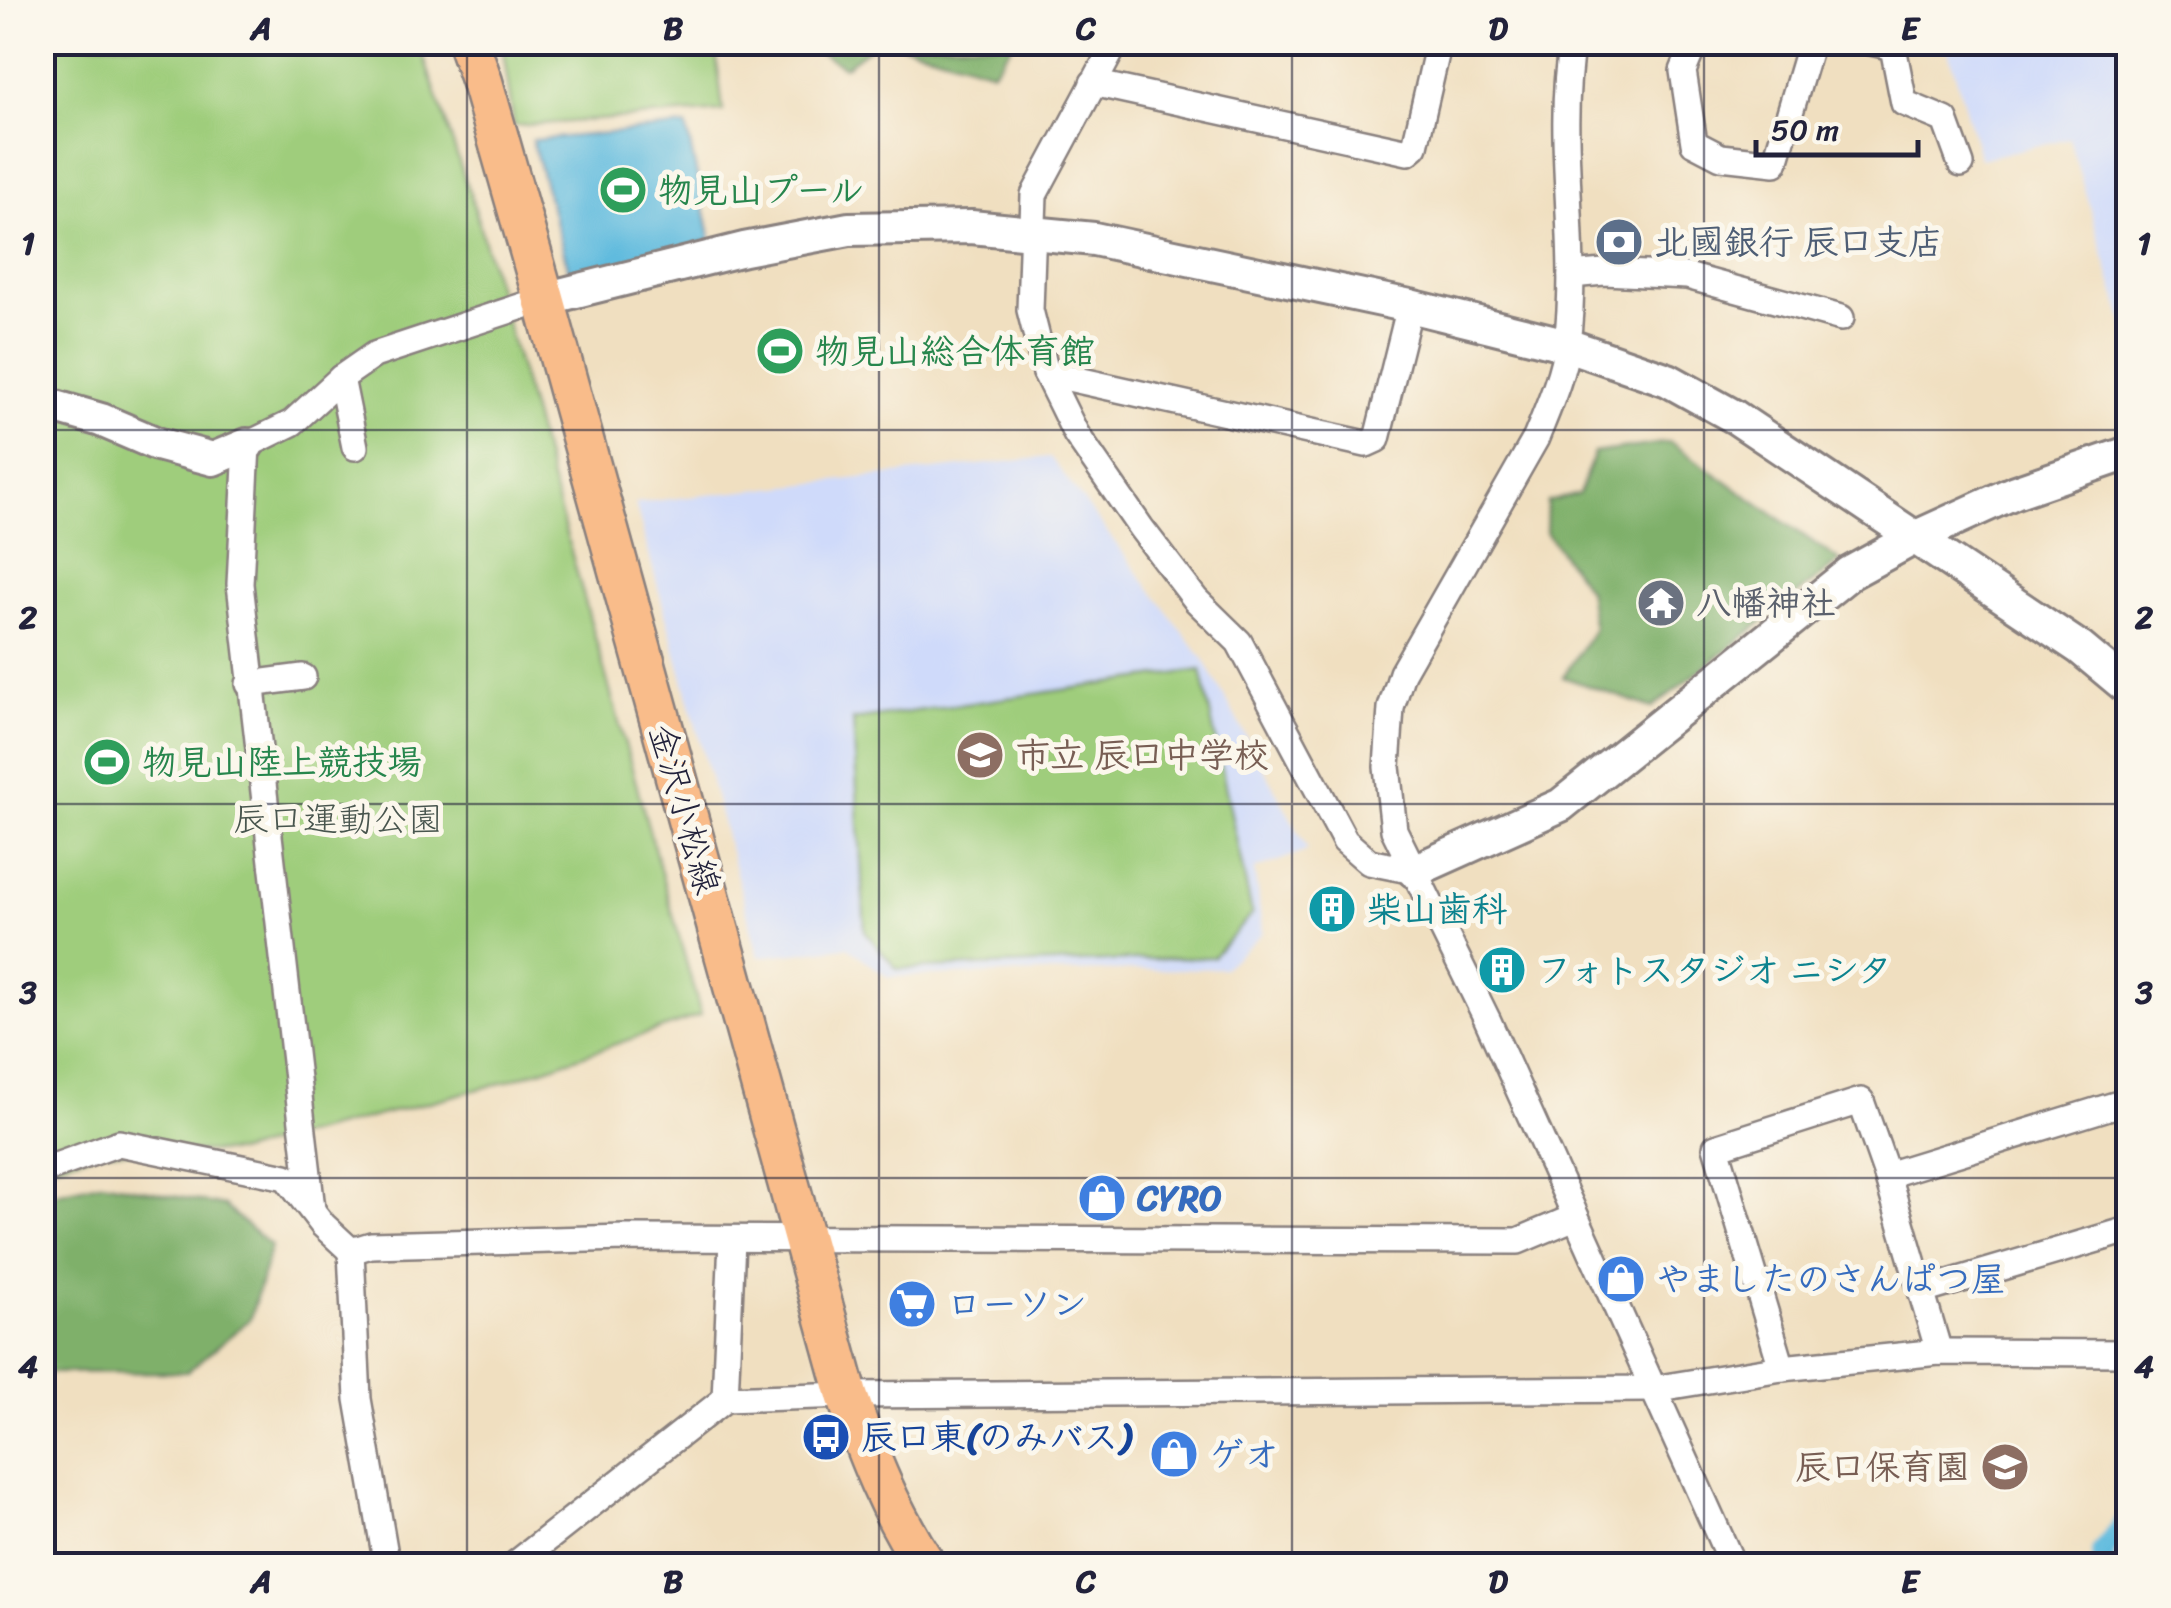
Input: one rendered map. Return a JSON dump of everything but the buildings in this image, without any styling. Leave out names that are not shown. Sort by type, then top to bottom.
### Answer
[{"type":"main road","name":"金沢小松線","points":[[468,42],[544,299],[848,1395],[872,1468],[902,1530],[926,1566]]},
{"type":"street","points":[[1116,42],[1034,195],[1030,310],[1046,374],[1076,434],[1142,528],[1196,600],[1239,642],[1346,841],[1369,862],[1414,872],[1561,805],[1850,573],[1914,538],[2015,492],[2128,453]]},
{"type":"street","points":[[1094,83],[1408,152],[1415,146],[1439,42]]},
{"type":"street","points":[[1695,42],[1683,72],[1694,144],[1721,158],[1775,163],[1811,42]]},
{"type":"street","points":[[1871,42],[1892,47],[1904,103],[1945,120],[1962,164]]},
{"type":"street","points":[[1569,43],[1564,94],[1571,275],[1567,345],[1536,438],[1402,674],[1390,708],[1387,767],[1394,830],[1487,1019],[1733,1566]]},
{"type":"street","points":[[42,403],[101,420],[157,444],[213,459],[292,423],[341,378],[374,355],[544,299],[744,248],[849,229],[971,227],[1094,239],[1410,306],[1567,345],[1668,380],[1735,417],[2080,648],[2128,688]]},
{"type":"street","points":[[1571,275],[1604,272],[1687,276],[1840,318]]},
{"type":"street","points":[[1046,374],[1366,444],[1378,438],[1410,306]]},
{"type":"street","points":[[341,378],[355,447]]},
{"type":"street","points":[[248,445],[240,584],[312,1208]]},
{"type":"street","points":[[250,684],[303,677]]},
{"type":"street","points":[[1782,1368],[1716,1148],[1861,1100],[1938,1352]]},
{"type":"street","points":[[1887,1175],[2128,1101]]},
{"type":"street","points":[[42,1170],[119,1144],[286,1177],[323,1225],[351,1251],[358,1399],[387,1566]]},
{"type":"street","points":[[351,1251],[371,1245],[606,1238],[1518,1241],[1575,1217]]},
{"type":"street","points":[[1922,1290],[2128,1230]]},
{"type":"street","points":[[725,1399],[732,1240]]},
{"type":"street","points":[[514,1566],[725,1399],[1653,1389],[1782,1368],[1938,1352],[2128,1354]]},
{"type":"shaded area","points":[[1946,43],[2128,43],[2128,337],[2069,138],[1980,159]]},
{"type":"shaded area","name":"市立 辰口中学校","points":[[1050,457],[1205,661],[1308,850],[1254,870],[1263,933],[1224,968],[888,977],[848,947],[759,957],[635,503]]},
{"type":"green space","name":"辰口運動公園","points":[[43,43],[419,43],[475,209],[701,1015],[505,1082],[240,1152],[102,1151],[43,1168]]},
{"type":"green space","points":[[502,43],[715,43],[723,111],[514,126]]},
{"type":"green space","points":[[805,43],[876,43],[844,67]]},
{"type":"green space","points":[[896,43],[1013,43],[993,71]]},
{"type":"green space","points":[[1670,442],[1840,561],[1652,708],[1563,677],[1594,629],[1588,590],[1546,532],[1547,502],[1579,494],[1594,453]]},
{"type":"green space","points":[[1201,670],[1252,914],[1213,957],[897,969],[865,932],[853,720]]},
{"type":"green space","points":[[103,1182],[224,1206],[271,1246],[250,1319],[187,1372],[43,1373],[43,1196]]},
{"type":"water","name":"物見山プール","points":[[686,126],[711,240],[572,281],[532,140]]},
{"type":"waterway","points":[[2105,1566],[2102,1552],[2128,1520]]},
{"type":"place","name":"物見山プール","points":[[623,190]]},
{"type":"place","name":"北國銀行 辰口支店","points":[[1619,242]]},
{"type":"place","name":"物見山総合体育館","points":[[780,351]]},
{"type":"place","name":"八幡神社","points":[[1661,603]]},
{"type":"place","name":"市立 辰口中学校","points":[[980,755]]},
{"type":"place","name":"物見山陸上競技場","points":[[107,762]]},
{"type":"place","name":"柴山歯科","points":[[1332,909]]},
{"type":"place","name":"フォトスタジオ ニシタ","points":[[1502,970]]},
{"type":"place","name":"CYRO","points":[[1102,1198]]},
{"type":"place","name":"やましたのさんぱつ屋","points":[[1621,1279]]},
{"type":"place","name":"ローソン","points":[[912,1304]]},
{"type":"place","name":"辰口東(のみバス)","points":[[826,1437]]},
{"type":"place","name":"ゲオ","points":[[1174,1454]]},
{"type":"place","name":"辰口保育園","points":[[2005,1467]]}]
